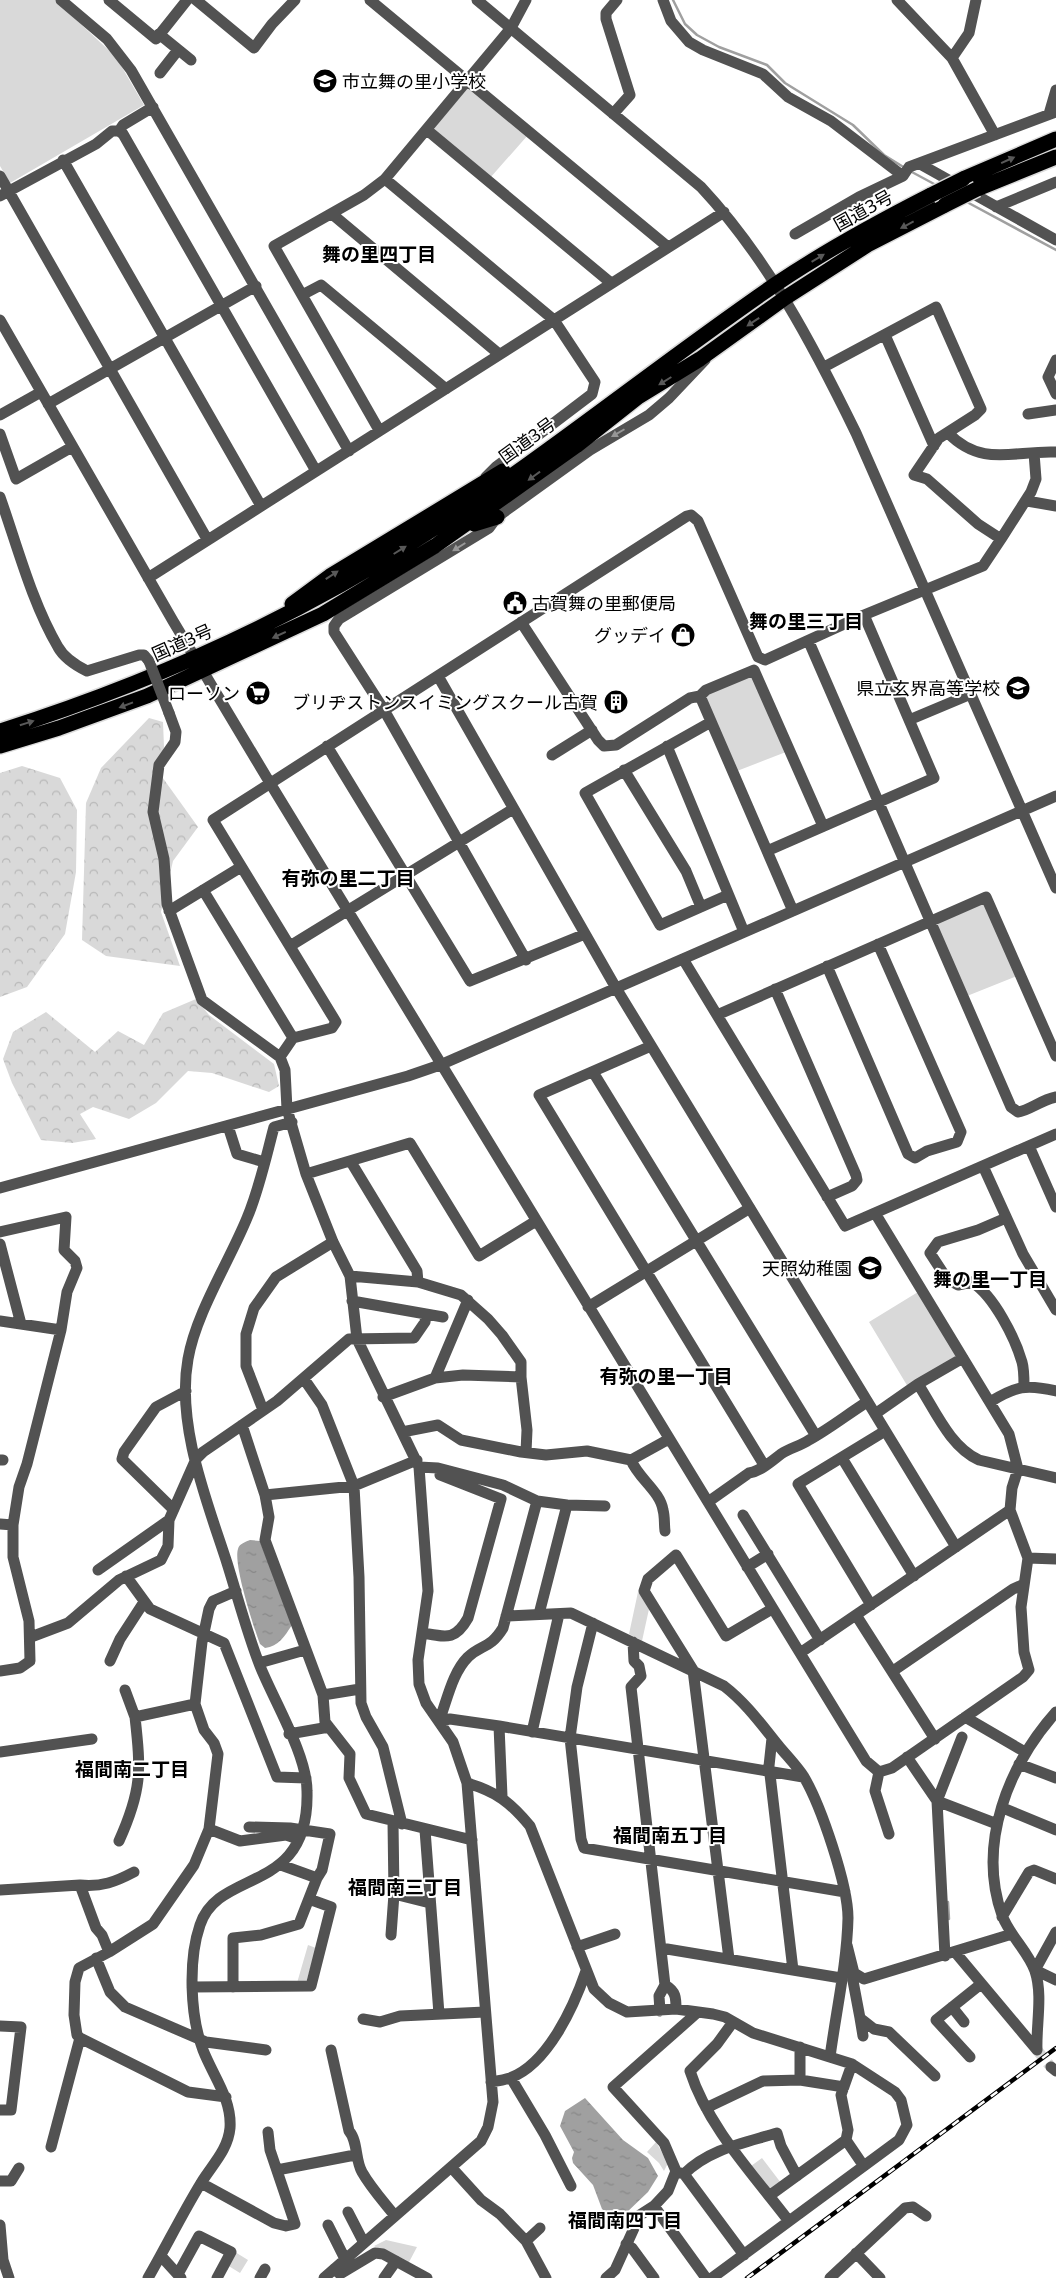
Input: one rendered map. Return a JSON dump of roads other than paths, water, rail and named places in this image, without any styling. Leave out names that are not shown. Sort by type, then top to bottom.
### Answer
[{"type":"highway","name":"国道3号","points":[[0,746],[102,714],[147,696],[282,617],[336,589],[429,531],[528,463],[776,284],[842,243],[931,195],[1056,139]]},
{"type":"highway","name":"国道3号","points":[[0,731],[199,665],[323,614],[396,570],[460,528],[576,446],[638,397],[869,244],[977,189],[1056,157]]},
{"type":"highway","points":[[282,617],[290,604],[330,576],[480,482],[508,468],[528,463]]},
{"type":"highway","points":[[460,528],[497,517]]},
{"type":"street","points":[[61,0],[102,34],[119,53],[153,107],[349,451]]},
{"type":"street","points":[[109,0],[156,39],[187,0]]},
{"type":"street","points":[[196,0],[254,48],[289,2]]},
{"type":"street","points":[[370,0],[668,247]]},
{"type":"street","points":[[477,0],[677,166],[724,212],[776,284],[824,367],[856,433],[1056,888]]},
{"type":"street","points":[[379,430],[274,246],[332,214],[385,179],[511,28],[526,0]]},
{"type":"street","points":[[613,114],[630,96],[606,18],[606,13],[617,0]]},
{"type":"street","points":[[663,0],[671,20],[689,42],[703,50],[763,74],[788,97],[831,122],[903,176]]},
{"type":"street","points":[[898,0],[952,58],[995,134]]},
{"type":"street","points":[[952,58],[969,33],[976,0]]},
{"type":"street","points":[[159,34],[190,60]]},
{"type":"street","points":[[160,73],[178,50]]},
{"type":"street","points":[[795,234],[859,197],[903,176],[909,167],[1053,113],[1056,90]]},
{"type":"street","points":[[4,193],[27,183],[63,160],[96,144],[112,132],[119,131],[123,125],[153,107]]},
{"type":"street","points":[[427,130],[611,283]]},
{"type":"street","points":[[119,131],[123,134],[316,471]]},
{"type":"street","points":[[63,160],[261,506]]},
{"type":"street","points":[[920,164],[1056,240]]},
{"type":"street","points":[[0,176],[4,193],[109,369],[207,539]]},
{"type":"street","points":[[385,179],[554,320],[595,382],[592,394],[496,466],[480,482]]},
{"type":"street","points":[[996,207],[1056,182]]},
{"type":"street","points":[[148,578],[724,212]]},
{"type":"street","points":[[332,214],[499,354]]},
{"type":"street","points":[[302,295],[321,285],[446,389]]},
{"type":"street","points":[[48,404],[256,286]]},
{"type":"street","points":[[824,367],[936,307],[980,408],[975,416],[939,438],[914,475],[927,479],[978,524],[1001,539]]},
{"type":"street","points":[[0,320],[199,665],[440,1065],[866,1761],[879,1772],[885,1771],[935,1738],[1023,1677],[1029,1670],[1024,1652],[1021,1606],[1022,1585],[1028,1558],[1010,1510],[1012,1488],[1018,1469],[1009,1434],[875,1213]]},
{"type":"street","points":[[885,335],[934,446]]},
{"type":"street","points":[[526,960],[384,710],[334,632],[334,626],[339,619],[489,528],[497,517],[590,450],[649,414],[669,398],[720,344]]},
{"type":"street","points":[[1056,360],[1048,377],[1056,394]]},
{"type":"street","points":[[0,416],[41,392]]},
{"type":"street","points":[[1028,414],[1056,410]]},
{"type":"street","points":[[948,433],[956,441],[991,456],[1056,452]]},
{"type":"street","points":[[0,434],[16,479],[72,447]]},
{"type":"street","points":[[280,1057],[293,1038],[332,1028],[336,1022],[213,820],[683,517],[691,515],[698,521],[758,657],[765,660],[809,642],[864,615],[925,589],[939,586],[983,566],[1027,501],[1036,479],[1034,453]]},
{"type":"street","points":[[0,497],[36,599],[58,648],[66,657],[87,671],[139,654],[144,655],[149,661],[176,732],[175,742],[159,765],[153,812],[164,858],[167,904],[202,1000],[280,1057],[285,1070],[287,1109],[306,1174],[350,1276],[357,1339],[383,1397],[418,1464],[428,1591],[418,1660],[419,1684],[426,1703],[454,1742],[467,1783],[493,2102],[488,2127],[481,2141],[324,2278]]},
{"type":"street","points":[[1027,501],[1056,506]]},
{"type":"street","points":[[768,851],[934,778],[864,615]]},
{"type":"street","points":[[521,622],[604,746],[616,745],[690,698],[700,696],[706,690],[754,670],[823,826]]},
{"type":"street","points":[[809,642],[1011,1107],[1018,1112],[1023,1112],[1046,1099],[1056,1097]]},
{"type":"street","points":[[438,676],[616,988],[956,1546]]},
{"type":"street","points":[[909,720],[971,694]]},
{"type":"street","points":[[700,696],[793,911]]},
{"type":"street","points":[[711,722],[585,792],[660,925],[728,895]]},
{"type":"street","points":[[552,755],[592,730]]},
{"type":"street","points":[[327,746],[470,981],[526,960],[585,934]]},
{"type":"street","points":[[666,746],[744,932]]},
{"type":"street","points":[[624,770],[686,871],[701,908]]},
{"type":"street","points":[[0,1188],[408,1076],[440,1065],[1056,796]]},
{"type":"street","points":[[290,946],[513,809]]},
{"type":"street","points":[[170,911],[241,867]]},
{"type":"street","points":[[203,890],[293,1038]]},
{"type":"street","points":[[716,1015],[986,897],[1056,1056]]},
{"type":"street","points":[[828,966],[908,1154],[915,1158],[927,1151],[957,1142],[961,1132],[878,944]]},
{"type":"street","points":[[683,959],[845,1226],[1056,1134]]},
{"type":"street","points":[[775,989],[856,1175],[857,1180],[852,1186],[827,1197]]},
{"type":"street","points":[[651,1046],[539,1094],[764,1465]]},
{"type":"street","points":[[593,1072],[816,1436]]},
{"type":"street","points":[[148,2278],[201,2183],[227,2143],[230,2127],[226,2097],[199,2040],[195,2025],[192,1987],[198,1929],[208,1908],[216,1901],[267,1874],[281,1864],[292,1852],[300,1835],[308,1794],[306,1778],[259,1663],[190,1443],[186,1391],[188,1360],[199,1323],[250,1213],[274,1127],[292,1122]]},
{"type":"street","points":[[228,1126],[237,1154],[264,1162]]},
{"type":"street","points":[[306,1174],[351,1162],[410,1142],[479,1256],[536,1221]]},
{"type":"street","points":[[1029,1146],[1056,1207]]},
{"type":"street","points":[[351,1162],[417,1272],[418,1282]]},
{"type":"street","points":[[983,1166],[1032,1271],[1056,1310]]},
{"type":"street","points":[[588,1307],[750,1208]]},
{"type":"street","points":[[0,1232],[66,1217],[64,1250],[75,1261],[77,1268],[67,1292],[60,1330],[27,1464],[19,1487],[12,1525],[13,1557],[31,1638],[31,1656],[27,1665],[0,1671]]},
{"type":"street","points":[[1006,1218],[978,1230],[938,1242],[930,1253],[946,1278],[958,1285],[972,1282],[986,1294],[1016,1342],[1023,1364],[1024,1386]]},
{"type":"street","points":[[263,1410],[246,1366],[246,1334],[254,1308],[276,1277],[334,1242]]},
{"type":"street","points":[[0,1244],[21,1324]]},
{"type":"street","points":[[350,1276],[418,1282],[456,1294],[468,1300],[502,1335],[521,1362],[527,1430],[526,1452]]},
{"type":"street","points":[[435,1378],[468,1300]]},
{"type":"street","points":[[352,1301],[443,1318]]},
{"type":"street","points":[[31,1638],[77,1617],[100,1595],[126,1576],[161,1560],[168,1546],[169,1520],[196,1459],[304,1379],[349,1339],[414,1338],[424,1322],[426,1314]]},
{"type":"street","points":[[0,1321],[60,1330]]},
{"type":"street","points":[[875,1414],[918,1384],[963,1358]]},
{"type":"street","points":[[383,1397],[435,1378],[463,1375],[522,1378]]},
{"type":"street","points":[[304,1379],[322,1405],[354,1486],[359,1577],[361,1703],[366,1717],[383,1746],[398,1823],[391,1935]]},
{"type":"street","points":[[918,1384],[958,1447],[979,1460],[1056,1478]]},
{"type":"street","points":[[990,1402],[1007,1391],[1024,1386],[1056,1391]]},
{"type":"street","points":[[174,1509],[122,1459],[124,1452],[156,1407],[186,1391]]},
{"type":"street","points":[[708,1502],[749,1473],[756,1472],[764,1465],[776,1461],[780,1455],[816,1436],[867,1402]]},
{"type":"street","points":[[242,1425],[265,1495],[268,1517],[265,1540],[323,1695],[325,1722],[350,1754],[349,1778],[366,1814],[472,1840]]},
{"type":"street","points":[[402,1432],[438,1425],[461,1440],[526,1452],[546,1455],[587,1451],[631,1460],[669,1440]]},
{"type":"street","points":[[871,1605],[798,1484],[885,1431]]},
{"type":"street","points":[[842,1458],[914,1576]]},
{"type":"street","points":[[631,1460],[634,1468],[651,1488],[663,1509],[665,1531]]},
{"type":"street","points":[[418,1464],[501,1499],[468,1618],[462,1629],[444,1637],[423,1632]]},
{"type":"street","points":[[265,1495],[354,1486],[418,1464],[503,1485],[537,1501],[567,1505],[605,1506]]},
{"type":"street","points":[[439,1721],[455,1678],[463,1663],[469,1656],[495,1641],[503,1628],[537,1501]]},
{"type":"street","points":[[539,1614],[567,1505]]},
{"type":"street","points":[[800,1654],[1010,1510]]},
{"type":"street","points":[[743,1515],[820,1640]]},
{"type":"street","points":[[98,1570],[169,1520]]},
{"type":"street","points":[[0,1524],[12,1525]]},
{"type":"street","points":[[747,1567],[768,1554]]},
{"type":"street","points":[[729,1959],[693,1670],[644,1591],[648,1579],[676,1555],[726,1636],[772,1608]]},
{"type":"street","points":[[1028,1558],[1056,1559]]},
{"type":"street","points":[[126,1576],[150,1609],[224,1643],[277,1777],[306,1778]]},
{"type":"street","points":[[893,1671],[1013,1589],[1022,1585]]},
{"type":"street","points":[[226,2097],[188,2092],[80,2038],[77,2035],[74,2015],[76,1973],[84,1964],[144,1932],[160,1916],[194,1865],[208,1829],[218,1754],[204,1730],[195,1704],[208,1609],[213,1601],[236,1591]]},
{"type":"street","points":[[110,1660],[144,1602]]},
{"type":"street","points":[[506,1616],[571,1613],[693,1670],[736,1696],[804,1777],[816,1802],[845,1892],[848,1916],[846,1944],[830,2057]]},
{"type":"street","points":[[532,1732],[559,1614]]},
{"type":"street","points":[[856,1615],[935,1738]]},
{"type":"street","points":[[593,1623],[578,1687],[570,1738],[581,1839],[584,1848],[845,1892]]},
{"type":"street","points":[[633,1642],[634,1660],[639,1666],[641,1676],[631,1687],[665,1985],[659,1996],[660,2011]]},
{"type":"street","points":[[259,1663],[305,1650]]},
{"type":"street","points":[[323,1695],[360,1689]]},
{"type":"street","points":[[119,1841],[136,1797],[140,1772],[136,1717],[125,1690]]},
{"type":"street","points":[[136,1717],[195,1704]]},
{"type":"street","points":[[962,1737],[937,1801],[950,1954],[981,1984],[1037,2050],[1038,2003],[1035,1970],[1002,1917],[996,1894],[994,1841],[997,1824],[1011,1781],[1019,1764],[1056,1712]]},
{"type":"street","points":[[964,1718],[1026,1752]]},
{"type":"street","points":[[439,1721],[450,1719],[499,1726],[804,1777]]},
{"type":"street","points":[[499,1726],[502,1796]]},
{"type":"street","points":[[289,1734],[329,1727]]},
{"type":"street","points":[[772,1738],[770,1771],[794,1970]]},
{"type":"street","points":[[0,1752],[92,1739]]},
{"type":"street","points":[[907,1757],[937,1801],[997,1824]]},
{"type":"street","points":[[1019,1764],[1056,1778]]},
{"type":"street","points":[[879,1772],[875,1791],[889,1834]]},
{"type":"street","points":[[467,1783],[502,1796],[515,1807],[530,1826],[586,1971],[601,1997],[620,2010],[627,2012],[676,2010],[713,2014],[753,2032],[852,2064],[895,2092],[901,2100],[907,2125],[899,2140],[788,2220],[712,2278]]},
{"type":"street","points":[[1003,1808],[1056,1830]]},
{"type":"street","points":[[249,1827],[290,1828],[300,1835]]},
{"type":"street","points":[[208,1829],[240,1841],[286,1835],[330,1834],[322,1870],[299,1924],[261,1935],[234,1938],[233,1987]]},
{"type":"street","points":[[425,1830],[439,2014]]},
{"type":"street","points":[[281,1864],[317,1878]]},
{"type":"street","points":[[1002,1917],[1028,1872],[1034,1870],[1056,1879]]},
{"type":"street","points":[[0,1890],[80,1885],[99,1886],[112,1884],[134,1872]]},
{"type":"street","points":[[80,1885],[96,1928],[102,1935],[109,1952]]},
{"type":"street","points":[[394,1894],[430,1903]]},
{"type":"street","points":[[192,1987],[311,1986],[331,1908],[309,1900]]},
{"type":"street","points":[[1035,1970],[1056,1932]]},
{"type":"street","points":[[577,1947],[615,1934]]},
{"type":"street","points":[[854,1973],[864,1979],[1012,1934]]},
{"type":"street","points":[[846,1944],[850,1951],[854,1973],[853,1981],[863,2036]]},
{"type":"street","points":[[661,1948],[841,1978]]},
{"type":"street","points":[[96,1958],[110,1992],[125,2007],[199,2040],[266,2050]]},
{"type":"street","points":[[1035,1970],[1056,1980]]},
{"type":"street","points":[[491,2082],[511,2078],[534,2062],[561,2028],[575,2002],[586,1971]]},
{"type":"street","points":[[970,2057],[936,2020],[981,1984]]},
{"type":"street","points":[[665,1985],[673,1989],[675,1993],[676,2010]]},
{"type":"street","points":[[952,2007],[964,2022]]},
{"type":"street","points":[[363,2019],[380,2022],[400,2016],[485,2012]]},
{"type":"street","points":[[698,2012],[613,2086],[664,2143],[680,2172],[744,2255]]},
{"type":"street","points":[[860,2018],[874,2029],[889,2032],[935,2076]]},
{"type":"street","points":[[733,2022],[717,2044],[690,2071],[706,2108],[732,2147],[788,2220]]},
{"type":"street","points":[[0,2026],[21,2027],[11,2110],[0,2110]]},
{"type":"street","points":[[51,2147],[80,2038]]},
{"type":"street","points":[[800,2048],[800,2080]]},
{"type":"street","points":[[331,2050],[349,2132],[353,2135],[355,2155],[362,2172],[395,2216]]},
{"type":"street","points":[[769,2196],[846,2140],[848,2130],[841,2095],[852,2064]]},
{"type":"street","points":[[511,2078],[545,2134],[571,2186]]},
{"type":"street","points":[[706,2108],[763,2081],[800,2080],[844,2087]]},
{"type":"street","points":[[201,2183],[274,2223],[286,2226],[295,2224],[270,2150],[268,2132]]},
{"type":"street","points":[[606,2278],[614,2270],[640,2215],[654,2206],[668,2191],[680,2172],[695,2163],[724,2148],[777,2133],[780,2146],[797,2176]]},
{"type":"street","points":[[846,2140],[863,2165]]},
{"type":"street","points":[[277,2170],[355,2155]]},
{"type":"street","points":[[451,2167],[481,2200],[500,2214],[526,2242],[546,2278]]},
{"type":"street","points":[[0,2181],[11,2182],[19,2168]]},
{"type":"street","points":[[654,2206],[706,2278]]},
{"type":"street","points":[[830,2278],[904,2208],[913,2207],[926,2216]]},
{"type":"street","points":[[348,2212],[364,2243]]},
{"type":"street","points":[[0,2225],[3,2260],[9,2278]]},
{"type":"street","points":[[328,2225],[345,2259]]},
{"type":"street","points":[[526,2242],[540,2228]]},
{"type":"street","points":[[161,2256],[179,2276],[199,2236],[231,2252],[217,2278]]},
{"type":"street","points":[[626,2244],[632,2248],[654,2278]]},
{"type":"street","points":[[334,2269],[340,2274],[375,2253],[383,2254],[427,2278]]},
{"type":"street","points":[[856,2253],[880,2278]]},
{"type":"street","points":[[384,2278],[396,2261]]},
{"type":"water","points":[[250,1540],[260,1541],[292,1625],[278,1643],[265,1648],[260,1644],[253,1625],[238,1568],[237,1557],[239,1547],[242,1543]]},
{"type":"water","points":[[585,2098],[623,2140],[648,2158],[658,2176],[648,2192],[624,2215],[609,2215],[602,2209],[593,2185],[573,2163],[574,2152],[560,2126],[565,2111]]},
{"type":"waterway","points":[[673,0],[685,24],[697,35],[719,47],[767,65],[785,83],[853,125],[884,155],[905,168]]},
{"type":"waterway","points":[[910,171],[936,185]]},
{"type":"waterway","points":[[965,201],[1056,250]]},
{"type":"waterway","points":[[948,1902],[949,1919]]},
{"type":"tunnel","points":[[1037,2050],[1051,2067]]},
{"type":"railway","points":[[747,2278],[1056,2048]]},
{"type":"place","name":"市立舞の里小学校","points":[[325,81]]},
{"type":"place","name":"古賀舞の里郵便局","points":[[515,603]]},
{"type":"place","name":"グッデイ","points":[[683,635]]},
{"type":"place","name":"県立玄界高等学校","points":[[1018,688]]},
{"type":"place","name":"ローソン","points":[[258,693]]},
{"type":"place","name":"ブリヂストンスイミングスクール古賀","points":[[616,702]]},
{"type":"place","name":"天照幼稚園","points":[[870,1268]]},
{"type":"district","name":"舞の里四丁目","points":[[379,254]]},
{"type":"district","name":"舞の里三丁目","points":[[806,621]]},
{"type":"district","name":"有弥の里二丁目","points":[[348,878]]},
{"type":"district","name":"舞の里一丁目","points":[[990,1279]]},
{"type":"district","name":"有弥の里一丁目","points":[[666,1376]]},
{"type":"district","name":"福間南二丁目","points":[[132,1769]]},
{"type":"district","name":"福間南五丁目","points":[[670,1835]]},
{"type":"district","name":"福間南三丁目","points":[[405,1887]]},
{"type":"district","name":"福間南四丁目","points":[[625,2220]]}]
